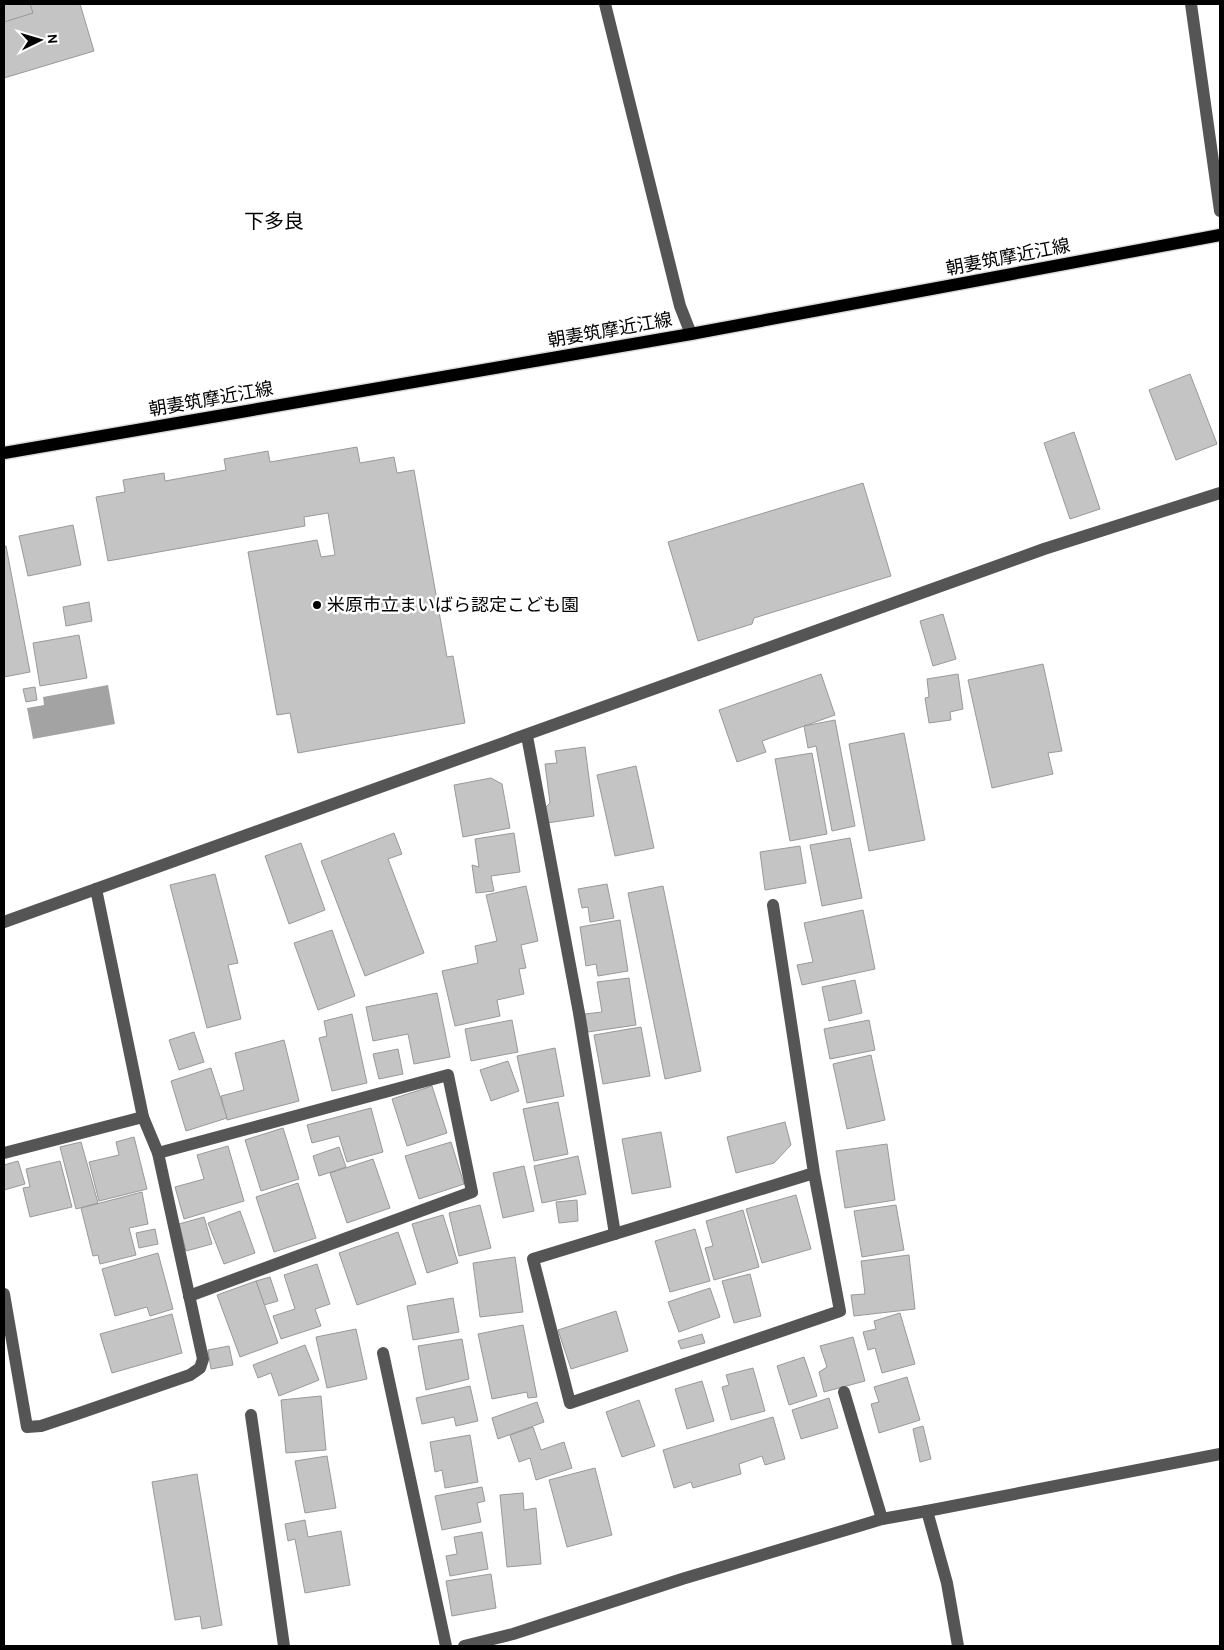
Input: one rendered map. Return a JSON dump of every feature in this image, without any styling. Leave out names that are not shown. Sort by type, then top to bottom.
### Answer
[{"type":"main road","name":"朝妻筑摩近江線","points":[[4,453],[691,334],[1220,235]]},
{"type":"street","points":[[606,4],[680,306],[691,334]]},
{"type":"street","points":[[1191,4],[1220,211]]},
{"type":"street","points":[[4,922],[1044,550],[1220,493]]},
{"type":"street","points":[[527,736],[579,1013],[615,1234]]},
{"type":"street","points":[[4,1294],[26,1427],[41,1426],[74,1415],[190,1375],[200,1368],[203,1359],[158,1153],[143,1117],[96,889]]},
{"type":"street","points":[[773,906],[814,1173],[840,1311],[570,1403],[533,1260],[814,1173]]},
{"type":"street","points":[[158,1153],[448,1075],[472,1192],[189,1296]]},
{"type":"street","points":[[4,1153],[143,1117]]},
{"type":"street","points":[[383,1353],[446,1646]]},
{"type":"street","points":[[844,1392],[882,1520]]},
{"type":"street","points":[[251,1415],[284,1646]]},
{"type":"street","points":[[464,1646],[494,1643],[882,1520],[1220,1454]]},
{"type":"street","points":[[926,1511],[947,1583],[958,1646]]},
{"type":"shaded area","points":[[108,685],[115,724],[33,739],[27,708],[44,705],[43,697]]},
{"type":"building","points":[[4,4],[80,4],[94,51],[4,78]]},
{"type":"building","points":[[4,4],[30,4],[33,13],[4,22]]},
{"type":"building","points":[[1190,374],[1217,444],[1176,460],[1149,390]]},
{"type":"building","points":[[1074,432],[1100,509],[1070,519],[1044,443]]},
{"type":"building","points":[[357,447],[360,463],[394,457],[397,473],[414,470],[447,657],[453,656],[465,723],[298,753],[290,713],[277,715],[248,552],[317,540],[321,557],[335,555],[328,513],[304,517],[305,526],[108,561],[96,497],[125,492],[123,480],[164,473],[165,481],[226,470],[224,459],[268,451],[270,462]]},
{"type":"building","points":[[863,483],[891,576],[754,618],[752,624],[698,641],[668,542]]},
{"type":"building","points":[[73,525],[81,565],[28,576],[19,536]]},
{"type":"building","points":[[4,546],[6,546],[30,672],[4,677]]},
{"type":"building","points":[[89,602],[92,621],[66,626],[63,607]]},
{"type":"building","points":[[943,614],[956,659],[933,666],[920,621]]},
{"type":"building","points":[[79,635],[87,678],[40,686],[33,643]]},
{"type":"building","points":[[1043,664],[1062,751],[1048,753],[1053,774],[992,788],[968,680]]},
{"type":"building","points":[[821,674],[835,715],[762,741],[766,752],[737,762],[719,710]]},
{"type":"building","points":[[958,674],[963,709],[950,712],[951,720],[929,723],[925,698],[929,697],[927,679]]},
{"type":"building","points":[[35,687],[37,700],[26,702],[23,689]]},
{"type":"building","points":[[835,720],[855,826],[832,831],[816,746],[808,748],[804,726]]},
{"type":"building","points":[[904,733],[925,840],[869,851],[849,744]]},
{"type":"building","points":[[585,747],[594,816],[547,823],[545,808],[550,803],[545,764],[557,763],[555,751]]},
{"type":"building","points":[[812,753],[827,834],[790,841],[775,759]]},
{"type":"building","points":[[636,766],[654,848],[615,856],[597,775]]},
{"type":"building","points":[[491,778],[502,784],[510,828],[463,837],[454,785]]},
{"type":"building","points":[[394,833],[402,854],[388,859],[424,953],[365,976],[321,861]]},
{"type":"building","points":[[514,833],[520,872],[491,876],[494,891],[476,893],[472,865],[479,867],[475,839]]},
{"type":"building","points":[[850,838],[862,898],[822,906],[810,845]]},
{"type":"building","points":[[301,843],[325,910],[289,924],[265,856]]},
{"type":"building","points":[[800,846],[806,883],[765,890],[760,852]]},
{"type":"building","points":[[215,874],[238,963],[228,965],[241,1019],[207,1028],[170,885]]},
{"type":"building","points":[[607,884],[614,918],[590,922],[588,907],[582,908],[578,889]]},
{"type":"building","points":[[526,886],[538,941],[521,945],[526,968],[519,969],[524,994],[497,1000],[500,1016],[455,1026],[442,971],[478,963],[475,946],[497,941],[486,895]]},
{"type":"building","points":[[663,886],[701,1071],[665,1079],[628,893]]},
{"type":"building","points":[[863,910],[875,969],[802,985],[797,965],[813,962],[804,923]]},
{"type":"building","points":[[620,920],[628,971],[598,976],[596,964],[586,966],[580,927]]},
{"type":"building","points":[[332,930],[355,996],[318,1010],[294,943]]},
{"type":"building","points":[[629,978],[636,1025],[588,1032],[585,1014],[602,1012],[597,982]]},
{"type":"building","points":[[855,980],[862,1013],[829,1021],[822,987]]},
{"type":"building","points":[[437,993],[450,1057],[414,1064],[408,1034],[373,1041],[366,1007]]},
{"type":"building","points":[[352,1014],[367,1083],[332,1091],[319,1038],[327,1036],[324,1021]]},
{"type":"building","points":[[512,1020],[518,1052],[471,1061],[465,1029]]},
{"type":"building","points":[[869,1020],[875,1050],[830,1059],[824,1029]]},
{"type":"building","points":[[641,1027],[650,1076],[603,1084],[594,1035]]},
{"type":"building","points":[[194,1032],[204,1062],[179,1070],[169,1040]]},
{"type":"building","points":[[284,1040],[299,1101],[227,1120],[221,1096],[244,1090],[235,1053]]},
{"type":"building","points":[[555,1048],[564,1096],[527,1103],[517,1056]]},
{"type":"building","points":[[398,1049],[403,1074],[379,1079],[373,1054]]},
{"type":"building","points":[[871,1055],[885,1120],[847,1129],[833,1064]]},
{"type":"building","points":[[508,1061],[519,1091],[491,1101],[480,1070]]},
{"type":"building","points":[[211,1068],[227,1118],[186,1131],[171,1081]]},
{"type":"building","points":[[432,1086],[447,1133],[407,1146],[392,1099]]},
{"type":"building","points":[[558,1102],[568,1154],[534,1161],[523,1109]]},
{"type":"building","points":[[371,1108],[383,1152],[347,1162],[339,1136],[312,1143],[307,1125]]},
{"type":"building","points":[[785,1122],[791,1145],[774,1163],[736,1173],[727,1137]]},
{"type":"building","points":[[283,1128],[299,1179],[261,1191],[245,1140]]},
{"type":"building","points":[[661,1132],[671,1187],[632,1194],[622,1139]]},
{"type":"building","points":[[134,1137],[147,1189],[99,1201],[89,1162],[119,1155],[116,1142]]},
{"type":"building","points":[[81,1142],[98,1203],[76,1209],[60,1147]]},
{"type":"building","points":[[451,1142],[464,1184],[419,1199],[405,1156]]},
{"type":"building","points":[[887,1144],[895,1200],[845,1208],[836,1151]]},
{"type":"building","points":[[228,1146],[244,1201],[184,1219],[175,1187],[204,1179],[197,1155]]},
{"type":"building","points":[[339,1147],[346,1167],[319,1176],[313,1156]]},
{"type":"building","points":[[578,1156],[586,1194],[542,1203],[534,1166]]},
{"type":"building","points":[[373,1159],[390,1208],[347,1223],[330,1173]]},
{"type":"building","points":[[18,1161],[25,1184],[4,1190],[4,1165]]},
{"type":"building","points":[[60,1161],[72,1207],[30,1217],[23,1188],[30,1187],[26,1169]]},
{"type":"building","points":[[524,1166],[534,1211],[503,1218],[493,1173]]},
{"type":"building","points":[[298,1183],[316,1238],[274,1252],[256,1197]]},
{"type":"building","points":[[142,1192],[148,1224],[129,1228],[136,1255],[100,1264],[98,1255],[93,1256],[81,1208]]},
{"type":"building","points":[[796,1195],[811,1249],[762,1263],[746,1209]]},
{"type":"building","points":[[577,1200],[578,1221],[559,1223],[556,1202]]},
{"type":"building","points":[[480,1205],[491,1248],[459,1256],[449,1213]]},
{"type":"building","points":[[896,1205],[904,1250],[862,1257],[854,1211]]},
{"type":"building","points":[[743,1210],[759,1267],[714,1280],[705,1248],[713,1246],[706,1221]]},
{"type":"building","points":[[240,1211],[255,1253],[224,1264],[208,1223]]},
{"type":"building","points":[[443,1215],[458,1263],[427,1273],[412,1224]]},
{"type":"building","points":[[204,1217],[212,1244],[186,1251],[179,1224]]},
{"type":"building","points":[[155,1229],[158,1244],[139,1248],[136,1233]]},
{"type":"building","points":[[695,1229],[710,1281],[670,1292],[655,1241]]},
{"type":"building","points":[[398,1232],[416,1284],[357,1305],[339,1253]]},
{"type":"building","points":[[158,1253],[173,1309],[150,1316],[147,1307],[115,1316],[102,1269]]},
{"type":"building","points":[[909,1255],[915,1309],[854,1316],[851,1295],[865,1294],[861,1261]]},
{"type":"building","points":[[515,1257],[523,1312],[480,1317],[473,1263]]},
{"type":"building","points":[[317,1264],[330,1304],[315,1309],[321,1326],[281,1339],[273,1316],[295,1309],[284,1275]]},
{"type":"building","points":[[750,1274],[761,1316],[734,1323],[722,1281]]},
{"type":"building","points":[[270,1277],[278,1301],[264,1305],[256,1281]]},
{"type":"building","points":[[256,1281],[278,1343],[240,1357],[217,1295]]},
{"type":"building","points":[[710,1288],[720,1317],[679,1332],[668,1302]]},
{"type":"building","points":[[453,1298],[459,1332],[413,1340],[407,1306]]},
{"type":"building","points":[[616,1311],[628,1351],[571,1369],[558,1330]]},
{"type":"building","points":[[900,1313],[915,1364],[882,1373],[875,1348],[868,1350],[863,1332],[876,1329],[874,1321]]},
{"type":"building","points":[[172,1314],[182,1353],[112,1373],[100,1334]]},
{"type":"building","points":[[523,1325],[537,1397],[528,1398],[527,1392],[492,1399],[478,1334]]},
{"type":"building","points":[[356,1329],[367,1379],[327,1388],[316,1337]]},
{"type":"building","points":[[702,1334],[705,1343],[681,1349],[678,1341]]},
{"type":"building","points":[[853,1337],[865,1381],[824,1392],[819,1372],[827,1367],[820,1346]]},
{"type":"building","points":[[462,1339],[469,1379],[426,1390],[418,1346]]},
{"type":"building","points":[[305,1345],[319,1380],[279,1396],[271,1373],[258,1378],[253,1365]]},
{"type":"building","points":[[229,1346],[233,1365],[211,1369],[208,1350]]},
{"type":"building","points":[[804,1357],[817,1396],[789,1405],[777,1366]]},
{"type":"building","points":[[753,1368],[765,1411],[731,1420],[722,1387],[729,1385],[726,1375]]},
{"type":"building","points":[[907,1377],[920,1420],[879,1433],[871,1404],[879,1402],[874,1387]]},
{"type":"building","points":[[702,1381],[714,1421],[687,1429],[675,1389]]},
{"type":"building","points":[[470,1386],[478,1421],[456,1426],[454,1417],[422,1424],[416,1398]]},
{"type":"building","points":[[321,1396],[326,1450],[286,1453],[281,1400]]},
{"type":"building","points":[[829,1398],[838,1428],[801,1439],[792,1410]]},
{"type":"building","points":[[639,1400],[655,1446],[622,1457],[606,1412]]},
{"type":"building","points":[[537,1402],[544,1422],[498,1439],[492,1418]]},
{"type":"building","points":[[773,1417],[785,1459],[765,1465],[762,1456],[739,1464],[741,1474],[693,1488],[691,1482],[674,1488],[663,1450]]},
{"type":"building","points":[[923,1426],[931,1459],[920,1462],[913,1429]]},
{"type":"building","points":[[533,1427],[541,1450],[564,1442],[572,1468],[536,1480],[530,1458],[519,1462],[510,1435]]},
{"type":"building","points":[[470,1435],[478,1482],[445,1488],[442,1470],[435,1472],[430,1442]]},
{"type":"building","points":[[327,1456],[336,1508],[305,1513],[295,1461]]},
{"type":"building","points":[[595,1468],[612,1535],[567,1547],[549,1480]]},
{"type":"building","points":[[197,1474],[222,1625],[202,1629],[200,1616],[175,1620],[152,1482]]},
{"type":"building","points":[[482,1487],[485,1501],[477,1503],[481,1522],[442,1530],[435,1496]]},
{"type":"building","points":[[523,1493],[524,1510],[536,1508],[541,1564],[507,1567],[500,1495]]},
{"type":"building","points":[[305,1520],[308,1537],[341,1531],[350,1585],[305,1593],[295,1539],[288,1541],[285,1524]]},
{"type":"building","points":[[482,1532],[488,1569],[450,1576],[446,1556],[457,1554],[454,1537]]},
{"type":"building","points":[[491,1574],[496,1608],[452,1616],[446,1581]]},
{"type":"place","name":"米原市立まいばら認定こども園","points":[[317,605]]},
{"type":"district","name":"下多良","points":[[274,221]]}]
